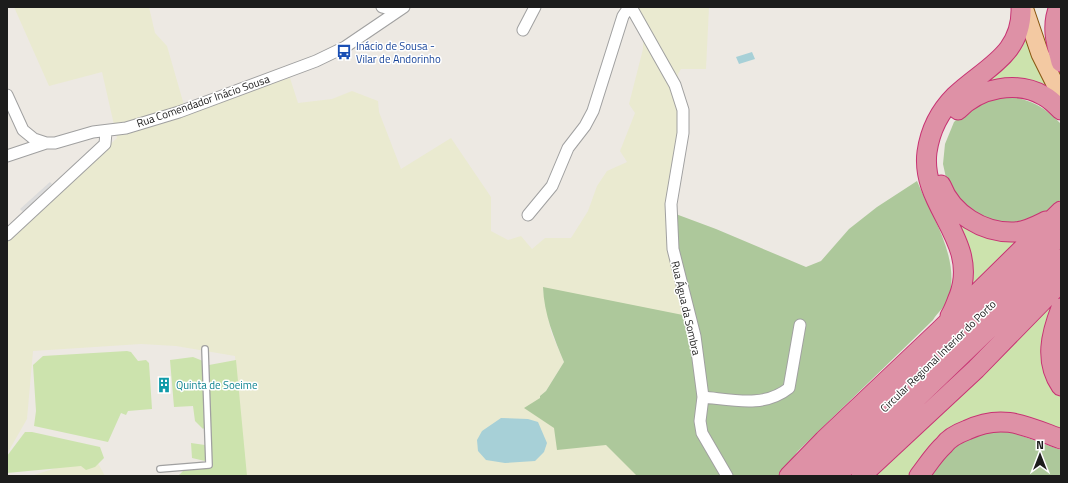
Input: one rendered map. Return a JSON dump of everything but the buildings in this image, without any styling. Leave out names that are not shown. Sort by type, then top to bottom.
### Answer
[{"type":"highway","points":[[940,330],[953,312],[960,294],[964,279],[964,264],[960,246],[941,210],[927,174],[927,153],[931,134],[941,114],[956,96],[1007,52],[1017,35],[1021,7]]},
{"type":"highway","points":[[1059,7],[1056,15],[1054,37],[1061,62]]},
{"type":"highway","points":[[1059,220],[1015,232],[997,231],[978,225],[962,215],[952,204],[941,186],[938,172],[937,154],[941,136],[950,118],[964,104],[975,96],[991,90],[1010,87],[1026,90],[1044,96],[1061,110]]},
{"type":"highway","points":[[789,476],[824,440],[940,330],[1059,220]]},
{"type":"highway","name":"Circular Regional Interior do Porto","points":[[812,476],[1036,262],[1059,220]]},
{"type":"highway","name":"Circular Regional Interior do Porto","points":[[836,476],[1061,259]]},
{"type":"highway","points":[[860,476],[976,369],[1061,282]]},
{"type":"highway","points":[[1061,308],[1052,335],[1050,353],[1055,376],[1061,386]]},
{"type":"highway","points":[[919,476],[944,444],[962,432],[979,424],[995,421],[1013,422],[1061,439]]},
{"type":"main road","points":[[1024,7],[1040,54],[1061,96]]},
{"type":"main road","points":[[1036,7],[1048,43],[1061,71]]},
{"type":"street","points":[[382,7],[401,9]]},
{"type":"street","points":[[523,30],[535,7]]},
{"type":"street","points":[[528,215],[552,186],[568,148],[585,126],[591,115],[622,16],[630,7]]},
{"type":"street","name":"Rua Água da Sombra","points":[[630,7],[675,85],[683,110],[683,133],[671,204],[673,249],[695,336],[703,398],[700,421],[702,433],[710,450],[727,476]]},
{"type":"street","name":"Rua Comendador Inácio Sousa","points":[[46,143],[55,143],[93,132],[106,132],[126,128],[179,112],[316,61],[345,47],[401,9]]},
{"type":"street","points":[[7,95],[23,130],[24,142],[18,153]]},
{"type":"street","points":[[23,130],[34,139],[46,143]]},
{"type":"street","points":[[7,235],[105,144],[106,132]]},
{"type":"street","points":[[7,156],[33,149],[46,143]]},
{"type":"street","points":[[703,398],[755,401],[767,400],[778,396],[789,388],[800,325]]},
{"type":"lane","points":[[160,469],[209,465],[205,349]]},
{"type":"green space","points":[[14,7],[149,7],[155,33],[167,46],[186,112],[218,99],[290,78],[298,103],[332,99],[352,91],[378,101],[379,112],[401,169],[451,138],[491,197],[491,231],[508,240],[521,236],[532,249],[545,238],[571,238],[588,211],[597,186],[607,171],[627,162],[620,151],[635,113],[629,104],[643,49],[643,23],[635,7],[709,7],[706,69],[681,69],[678,74],[680,118],[665,209],[688,317],[543,288],[551,332],[564,362],[546,391],[540,396],[597,436],[638,476],[245,476],[235,356],[176,346],[141,344],[33,351],[27,419],[7,454],[7,237],[117,138],[102,72],[49,86]]},
{"type":"green space","points":[[1024,27],[1054,94],[979,88]]},
{"type":"green space","points":[[1001,94],[1034,103],[1047,111],[1061,124],[1061,199],[1054,207],[1038,218],[1014,224],[995,223],[974,214],[948,187],[943,164],[945,144],[954,122],[973,104]]},
{"type":"green space","points":[[917,181],[937,223],[948,252],[951,267],[951,283],[948,301],[933,320],[798,451],[779,476],[637,476],[606,445],[557,450],[554,428],[524,408],[540,398],[564,362],[547,316],[543,287],[688,316],[665,210],[716,229],[806,267],[821,261],[849,229],[877,207]]},
{"type":"green space","points":[[942,197],[1028,233],[964,298]]},
{"type":"green space","points":[[1061,292],[1055,310],[1061,391],[1061,432],[1022,417],[913,476],[870,476]]},
{"type":"green space","points":[[131,352],[138,361],[146,360],[149,363],[152,409],[128,411],[126,415],[121,413],[108,442],[34,426],[36,411],[33,365],[43,356]]},
{"type":"green space","points":[[193,357],[203,361],[205,427],[203,429],[195,421],[193,406],[174,407],[170,360]]},
{"type":"green space","points":[[236,360],[247,476],[178,476],[184,470],[212,467],[209,365]]},
{"type":"green space","points":[[974,430],[1008,431],[1061,450],[1061,476],[923,476],[939,454]]},
{"type":"green space","points":[[25,432],[32,432],[100,447],[104,458],[95,467],[86,470],[81,466],[7,473],[7,456]]},
{"type":"green space","points":[[191,443],[205,445],[205,461],[192,458]]},
{"type":"green space","points":[[94,456],[105,476],[31,476]]},
{"type":"shaded area","points":[[50,182],[52,184],[23,212],[20,209]]},
{"type":"water","points":[[752,52],[755,59],[739,64],[736,57]]},
{"type":"water","points":[[501,418],[528,419],[538,422],[547,443],[544,452],[535,461],[505,463],[486,460],[478,451],[477,440],[482,431]]},
{"type":"place","name":"Inácio de Sousa - Vilar de Andorinho","points":[[344,52]]},
{"type":"place","name":"Quinta de Soeime","points":[[164,385]]}]
